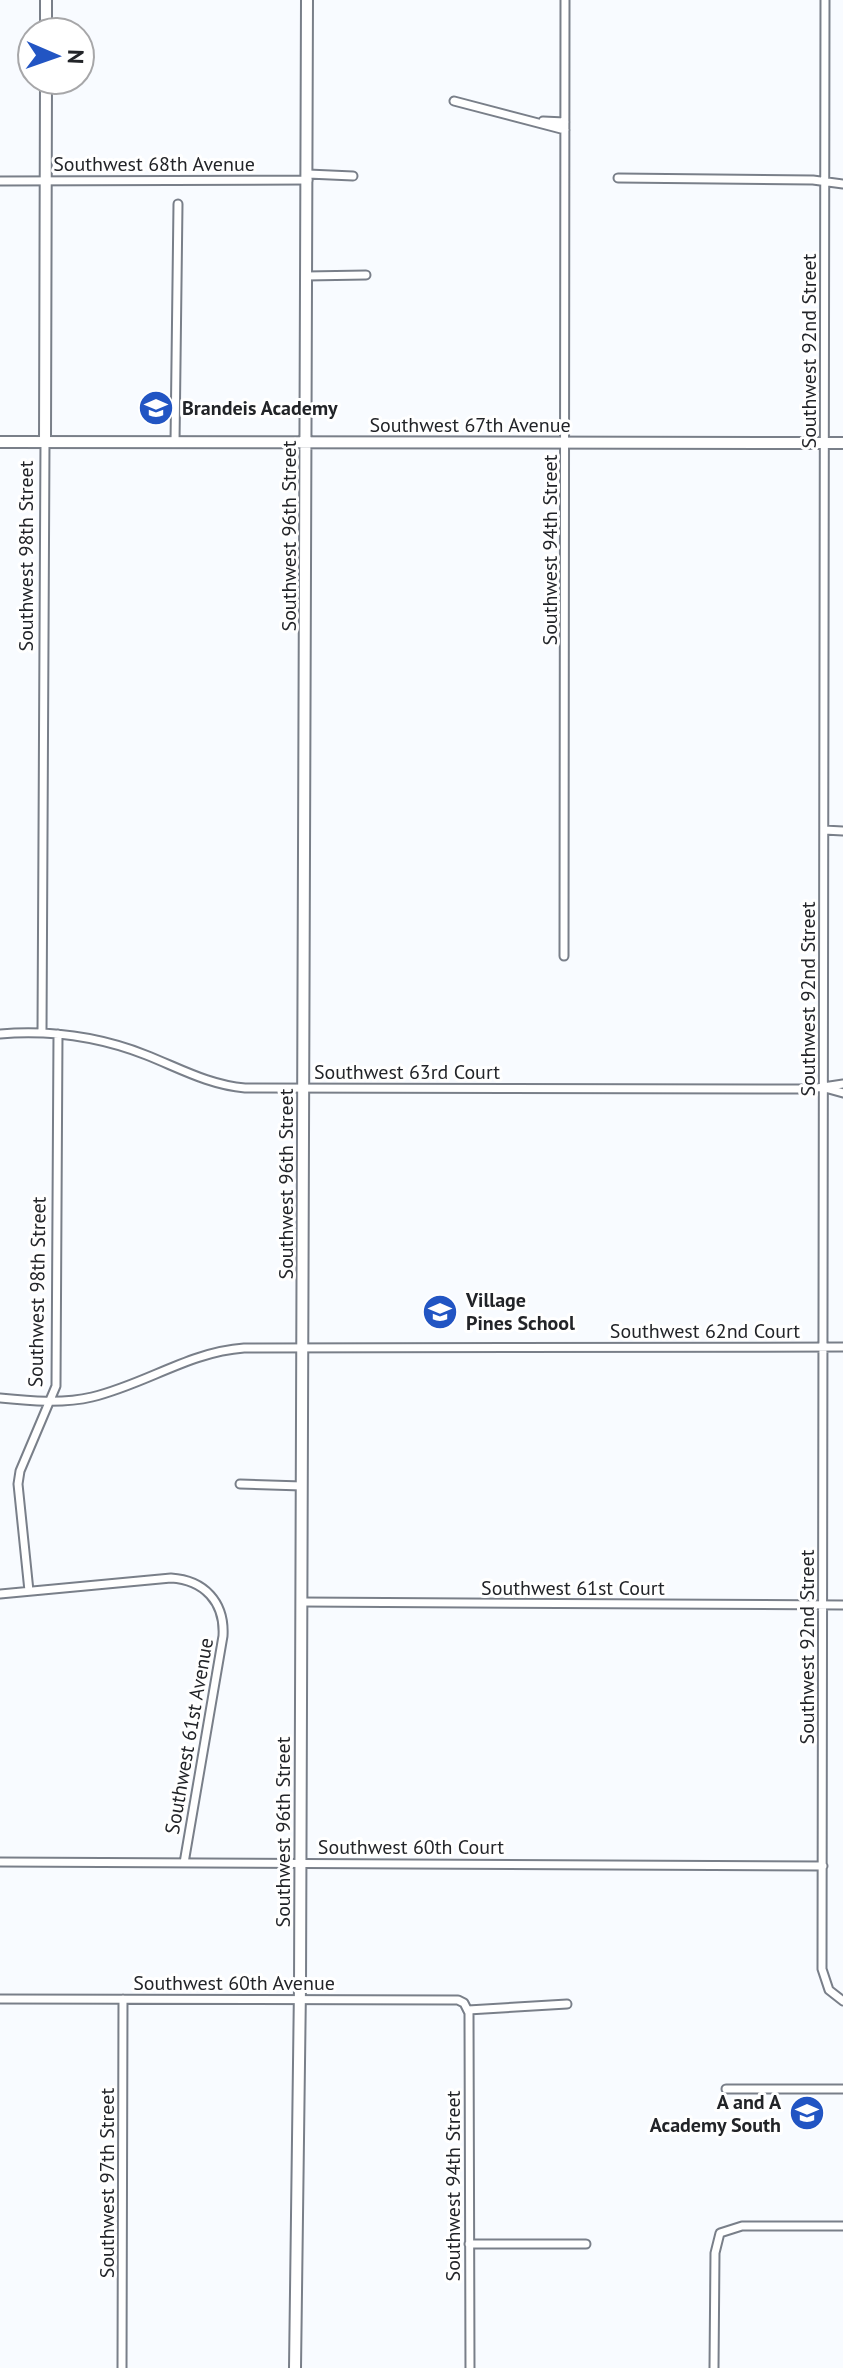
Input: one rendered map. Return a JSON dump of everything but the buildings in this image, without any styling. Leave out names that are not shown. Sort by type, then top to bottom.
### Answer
[{"type":"street","name":"Southwest 96th Street","points":[[295,2368],[300,2000],[307,0]]},
{"type":"street","name":"Southwest 94th Street","points":[[564,956],[565,0]]},
{"type":"street","name":"Southwest 92nd Street","points":[[825,0],[822,1969],[825,1983],[833,1995],[843,2001]]},
{"type":"street","name":"Southwest 98th Street","points":[[42,1032],[46,96]]},
{"type":"street","points":[[454,101],[565,126]]},
{"type":"street","name":"Southwest 68th Avenue","points":[[0,181],[353,176]]},
{"type":"street","points":[[618,178],[843,184]]},
{"type":"street","points":[[175,442],[178,204]]},
{"type":"street","points":[[306,276],[366,275]]},
{"type":"street","name":"Southwest 67th Avenue","points":[[0,442],[843,443]]},
{"type":"street","points":[[824,830],[843,831]]},
{"type":"street","name":"Southwest 63rd Court","points":[[0,1034],[42,1032],[133,1050],[226,1085],[304,1088],[823,1088],[843,1084]]},
{"type":"street","name":"Southwest 98th Street","points":[[29,1591],[19,1477],[56,1386],[58,1034]]},
{"type":"street","name":"Southwest 63rd Court","points":[[823,1088],[843,1093]]},
{"type":"street","name":"Southwest 62nd Court","points":[[0,1398],[84,1399],[114,1391],[202,1354],[244,1348],[843,1347]]},
{"type":"street","points":[[240,1484],[302,1486]]},
{"type":"street","name":"Southwest 61st Avenue","points":[[0,1594],[177,1579],[200,1587],[217,1603],[223,1618],[223,1636],[184,1863]]},
{"type":"street","name":"Southwest 61st Court","points":[[302,1602],[843,1605]]},
{"type":"street","name":"Southwest 60th Court","points":[[0,1862],[823,1866]]},
{"type":"street","name":"Southwest 60th Avenue","points":[[0,1999],[458,2000],[467,2007],[567,2004]]},
{"type":"street","name":"Southwest 97th Street","points":[[122,2368],[123,1999]]},
{"type":"street","name":"Southwest 94th Street","points":[[467,2007],[470,2368]]},
{"type":"street","points":[[726,2089],[843,2089]]},
{"type":"street","points":[[714,2368],[715,2253],[720,2233],[737,2226],[843,2226]]},
{"type":"street","points":[[469,2244],[586,2244]]},
{"type":"place","name":"Brandeis Academy","points":[[156,408]]},
{"type":"place","name":"Village Pines School","points":[[440,1312]]},
{"type":"place","name":"A and A Academy South","points":[[807,2113]]}]
